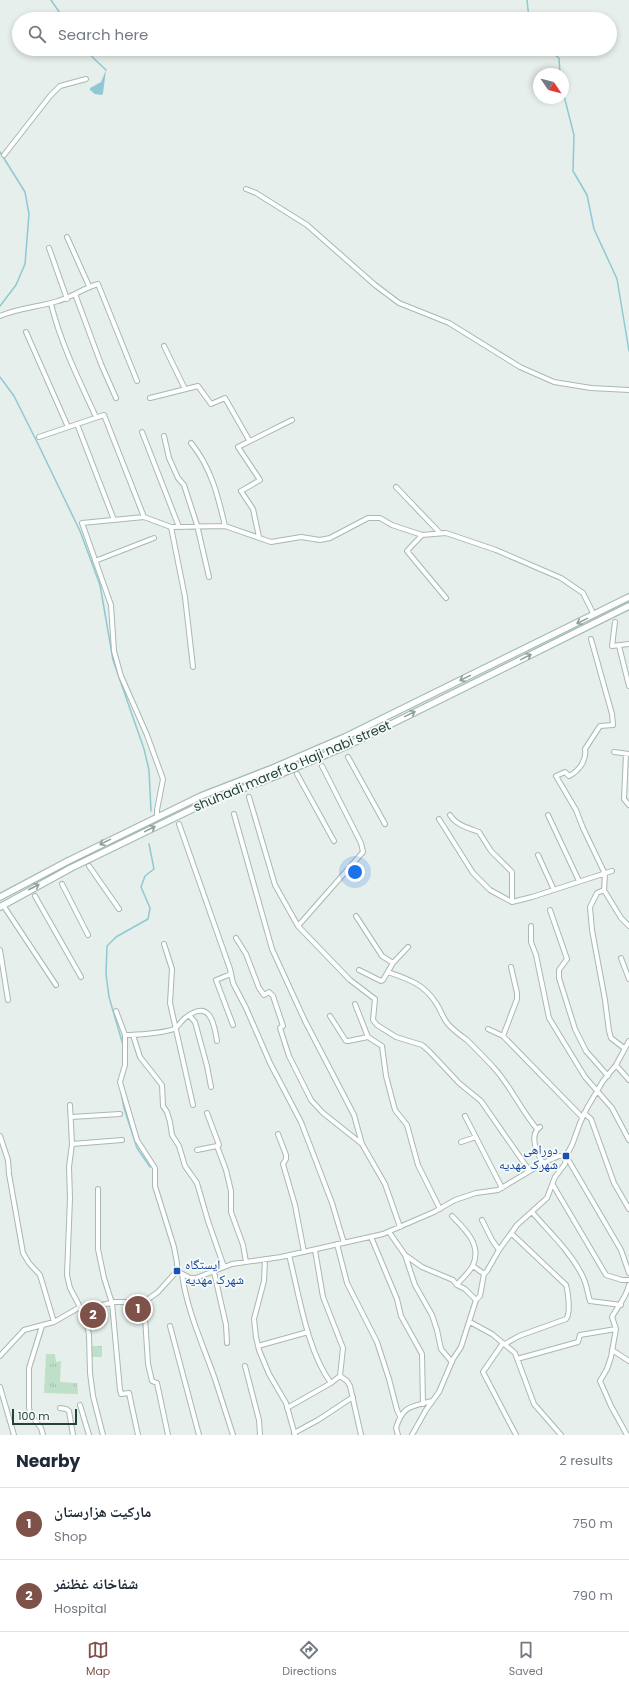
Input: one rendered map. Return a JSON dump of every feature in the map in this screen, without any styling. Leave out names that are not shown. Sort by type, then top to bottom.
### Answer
[{"type":"main road","points":[[0,897],[68,860],[201,796],[273,768],[345,737],[629,597]]},
{"type":"main road","name":"shuhadi maref to Haji nabi street","points":[[3,907],[71,868],[205,803],[276,776],[349,745],[629,606]]},
{"type":"street","points":[[4,155],[50,96],[60,86],[86,80]]},
{"type":"street","points":[[246,189],[256,193],[307,225],[375,285],[399,303],[450,323],[520,367],[554,382],[591,388],[629,390]]},
{"type":"street","points":[[67,237],[89,286]]},
{"type":"street","points":[[49,248],[67,298]]},
{"type":"street","points":[[0,316],[10,312],[51,304],[67,298],[89,286],[98,284],[137,381]]},
{"type":"street","points":[[75,294],[101,364],[116,398]]},
{"type":"street","points":[[51,304],[56,325],[70,362],[96,417]]},
{"type":"street","points":[[26,332],[68,427]]},
{"type":"street","points":[[164,346],[185,389]]},
{"type":"street","points":[[150,398],[198,386],[211,404],[225,398],[249,440]]},
{"type":"street","points":[[39,437],[104,415],[144,517]]},
{"type":"street","points":[[259,537],[253,510],[241,491],[260,480],[238,446],[292,420]]},
{"type":"street","points":[[77,424],[114,520]]},
{"type":"street","points":[[142,432],[178,527]]},
{"type":"street","points":[[164,436],[168,458],[178,478],[184,485],[197,525],[209,577]]},
{"type":"street","points":[[191,443],[205,464],[217,492],[225,526]]},
{"type":"street","points":[[396,487],[440,533]]},
{"type":"street","points":[[158,818],[157,810],[163,779],[147,735],[121,676],[114,651],[111,605],[82,523],[144,517],[171,527],[197,525],[225,526],[271,542],[301,537],[325,539],[368,518],[380,518],[392,525],[422,535],[446,533],[496,550],[561,578],[583,594],[592,612]]},
{"type":"street","points":[[171,527],[185,597],[193,667]]},
{"type":"street","points":[[422,535],[407,551],[446,598]]},
{"type":"street","points":[[95,561],[154,538]]},
{"type":"street","points":[[615,622],[612,646],[629,644]]},
{"type":"street","points":[[592,640],[612,714],[613,725],[600,726],[585,749],[581,767],[576,772],[570,776],[565,772],[556,776],[576,810],[605,874],[604,890],[621,918],[629,926]]},
{"type":"street","points":[[619,646],[629,686]]},
{"type":"street","points":[[614,752],[628,754],[624,799],[629,805]]},
{"type":"street","points":[[348,757],[385,824]]},
{"type":"street","points":[[298,926],[363,852],[361,843],[322,766]]},
{"type":"street","points":[[297,774],[334,841]]},
{"type":"street","points":[[249,796],[275,885],[298,926],[350,980],[375,999],[373,1020],[377,1025],[396,1037],[422,1044],[458,1084],[481,1101],[529,1170]]},
{"type":"street","points":[[234,814],[272,949],[305,1021],[354,1115],[362,1144],[385,1184],[400,1227]]},
{"type":"street","points":[[450,814],[453,820],[465,827],[480,832],[490,851],[512,872],[512,902]]},
{"type":"street","points":[[548,815],[579,881]]},
{"type":"street","points":[[439,819],[473,873],[490,890],[512,902],[612,871]]},
{"type":"street","points":[[179,824],[233,983],[246,1008],[270,1063],[301,1122],[332,1203],[344,1243]]},
{"type":"street","points":[[538,854],[554,890]]},
{"type":"street","points":[[89,866],[119,909]]},
{"type":"street","points":[[62,884],[88,935]]},
{"type":"street","points":[[604,890],[597,893],[590,907],[592,930],[605,1000],[609,1031],[611,1038],[624,1048]]},
{"type":"street","points":[[35,896],[81,977]]},
{"type":"street","points":[[3,907],[56,985]]},
{"type":"street","points":[[550,910],[567,959],[560,970],[559,978],[576,1029],[586,1051],[594,1062],[608,1076]]},
{"type":"street","points":[[356,916],[382,956],[393,963]]},
{"type":"street","points":[[531,926],[531,942],[536,955],[549,1018],[585,1077],[612,1108],[629,1140]]},
{"type":"street","points":[[236,938],[246,954],[259,988],[264,995],[269,992],[273,996],[283,1026],[280,1028],[289,1056],[311,1100],[323,1112],[362,1144]]},
{"type":"street","points":[[164,944],[172,969],[170,1003],[193,1105]]},
{"type":"street","points":[[359,970],[381,981],[385,979],[393,963],[408,947]]},
{"type":"street","points":[[0,950],[8,1000]]},
{"type":"street","points":[[622,958],[629,979]]},
{"type":"street","points":[[503,1036],[518,999],[511,967]]},
{"type":"street","points":[[388,972],[408,979],[428,991],[437,1004],[442,1017],[449,1026],[468,1041],[496,1070],[528,1119],[538,1128],[534,1143],[543,1163]]},
{"type":"street","points":[[231,974],[216,980],[233,1025]]},
{"type":"street","points":[[355,1004],[368,1037],[382,1046],[386,1076],[395,1110],[407,1125],[418,1165],[440,1209]]},
{"type":"street","points":[[125,1035],[176,1028],[189,1015],[203,1010],[206,1011],[216,1029],[218,1041]]},
{"type":"street","points":[[0,1356],[24,1330],[54,1322],[82,1308],[130,1301],[144,1302],[158,1292],[177,1271],[178,1263],[174,1247],[155,1186],[155,1168],[138,1140],[120,1082],[124,1065],[125,1035],[116,1011]]},
{"type":"street","points":[[189,1015],[195,1022],[211,1087]]},
{"type":"street","points":[[330,1016],[346,1041],[368,1037]]},
{"type":"street","points":[[488,1029],[503,1036],[583,1115],[591,1119],[614,1183],[629,1209]]},
{"type":"street","points":[[133,1035],[140,1057],[162,1085],[163,1106],[168,1112],[172,1135],[179,1146],[185,1166],[197,1183],[224,1267]]},
{"type":"street","points":[[412,1435],[426,1410],[439,1392],[452,1362],[461,1347],[476,1300],[480,1296],[484,1274],[488,1271],[499,1250],[517,1225],[547,1198],[555,1177],[566,1164],[566,1156],[572,1145],[583,1115],[596,1091],[616,1065],[629,1041]]},
{"type":"street","points":[[616,1065],[629,1080]]},
{"type":"street","points":[[70,1105],[72,1144],[69,1167],[70,1198],[67,1275],[70,1288],[82,1308],[89,1335],[90,1373],[93,1396],[103,1435]]},
{"type":"street","points":[[207,1113],[219,1145],[217,1146],[226,1170],[231,1191],[231,1212],[243,1245],[246,1262]]},
{"type":"street","points":[[71,1117],[120,1114]]},
{"type":"street","points":[[465,1116],[502,1188]]},
{"type":"street","points":[[278,1134],[286,1155],[286,1159],[283,1164],[295,1205],[304,1252]]},
{"type":"street","points":[[0,1136],[8,1160],[10,1182],[23,1253],[40,1275],[54,1322]]},
{"type":"street","points":[[461,1142],[476,1137]]},
{"type":"street","points":[[72,1144],[122,1140]]},
{"type":"street","points":[[196,1150],[217,1146]]},
{"type":"street","points":[[177,1271],[190,1278],[196,1278],[224,1267],[315,1250],[389,1232],[440,1209],[455,1200],[476,1193],[498,1190],[517,1180],[529,1170],[559,1156],[566,1156]]},
{"type":"street","points":[[566,1156],[621,1250],[629,1273]]},
{"type":"street","points":[[553,1185],[606,1275],[622,1280],[629,1280]]},
{"type":"street","points":[[98,1189],[98,1249],[104,1278],[112,1303],[120,1390],[121,1394],[129,1393],[138,1435]]},
{"type":"street","points":[[532,1212],[566,1251],[582,1275],[588,1289],[590,1302],[621,1305]]},
{"type":"street","points":[[452,1216],[467,1231],[474,1242],[475,1258],[473,1266],[457,1285]]},
{"type":"street","points":[[482,1220],[499,1250]]},
{"type":"street","points":[[389,1232],[405,1255],[415,1285],[432,1315],[437,1330],[440,1349],[452,1362]]},
{"type":"street","points":[[511,1233],[566,1285],[568,1290],[569,1315],[566,1319],[519,1336],[504,1344],[483,1372],[516,1435]]},
{"type":"street","points":[[371,1237],[397,1299],[401,1316],[422,1354],[423,1404]]},
{"type":"street","points":[[337,1244],[347,1283],[377,1342],[400,1416]]},
{"type":"street","points":[[287,1408],[331,1383],[340,1376],[343,1348],[323,1297],[315,1250]]},
{"type":"street","points":[[289,1255],[308,1332],[323,1373],[331,1383]]},
{"type":"street","points":[[405,1255],[422,1267],[453,1280],[476,1300]]},
{"type":"street","points":[[265,1259],[264,1281],[254,1319],[258,1346],[269,1374],[287,1408],[294,1434],[353,1397]]},
{"type":"street","points":[[473,1266],[484,1274]]},
{"type":"street","points":[[214,1272],[226,1326],[227,1343]]},
{"type":"street","points":[[182,1274],[199,1340],[215,1380],[233,1435]]},
{"type":"street","points":[[627,1435],[611,1406],[600,1381],[607,1369],[616,1330],[612,1317],[616,1309],[621,1305],[629,1285]]},
{"type":"street","points":[[144,1302],[148,1364],[152,1381],[157,1383],[168,1435]]},
{"type":"street","points":[[470,1322],[492,1334],[515,1353],[534,1404],[561,1435]]},
{"type":"street","points":[[42,1326],[29,1368],[29,1407],[30,1414],[41,1428],[43,1435]]},
{"type":"street","points":[[170,1326],[199,1435]]},
{"type":"street","points":[[517,1359],[578,1342],[580,1336],[582,1335],[616,1330]]},
{"type":"street","points":[[258,1346],[308,1332]]},
{"type":"street","points":[[612,1350],[629,1361]]},
{"type":"street","points":[[245,1366],[259,1420],[260,1435]]},
{"type":"street","points":[[340,1376],[347,1381],[353,1397],[361,1435]]},
{"type":"street","points":[[0,1387],[14,1435]]},
{"type":"street","points":[[398,1435],[396,1428],[400,1416],[409,1408],[432,1401]]},
{"type":"street","points":[[80,1405],[89,1435]]},
{"type":"street","points":[[60,1408],[66,1408],[69,1411],[73,1435]]},
{"type":"shaded area","points":[[100,1309],[100,1317],[88,1321],[86,1312]]},
{"type":"green space","points":[[90,1346],[102,1346],[102,1357],[91,1357]]},
{"type":"green space","points":[[46,1354],[55,1354],[56,1362],[61,1361],[60,1382],[77,1383],[78,1394],[44,1393]]},
{"type":"water","points":[[106,70],[103,93],[102,95],[95,94],[90,90],[90,88],[101,82]]},
{"type":"waterway","points":[[51,0],[59,12]]},
{"type":"waterway","points":[[527,0],[528,12]]},
{"type":"waterway","points":[[91,56],[106,70]]},
{"type":"waterway","points":[[556,56],[559,58],[560,68]]},
{"type":"waterway","points":[[566,104],[574,135],[573,171],[587,195],[594,229],[617,279],[629,351]]},
{"type":"waterway","points":[[0,152],[25,192],[29,214],[25,264],[16,285],[0,306]]},
{"type":"waterway","points":[[0,377],[14,396],[80,531],[100,585],[113,660],[144,749],[149,770],[151,811]]},
{"type":"waterway","points":[[123,1045],[109,997],[106,974],[107,946],[116,937],[148,919],[150,908],[141,887],[145,876],[154,869],[149,844]]},
{"type":"waterway","points":[[121,1092],[124,1108],[137,1148],[150,1167]]},
{"type":"place","name":"دوراهی شهرک مهدیه","points":[[566,1156]]},
{"type":"place","name":"ایستگاه شهرک مهدیه","points":[[177,1271]]},
{"type":"place","name":"مارکیت هزارستان","points":[[138,1309]]},
{"type":"place","name":"شفاخانه غظنفر","points":[[93,1315]]}]
